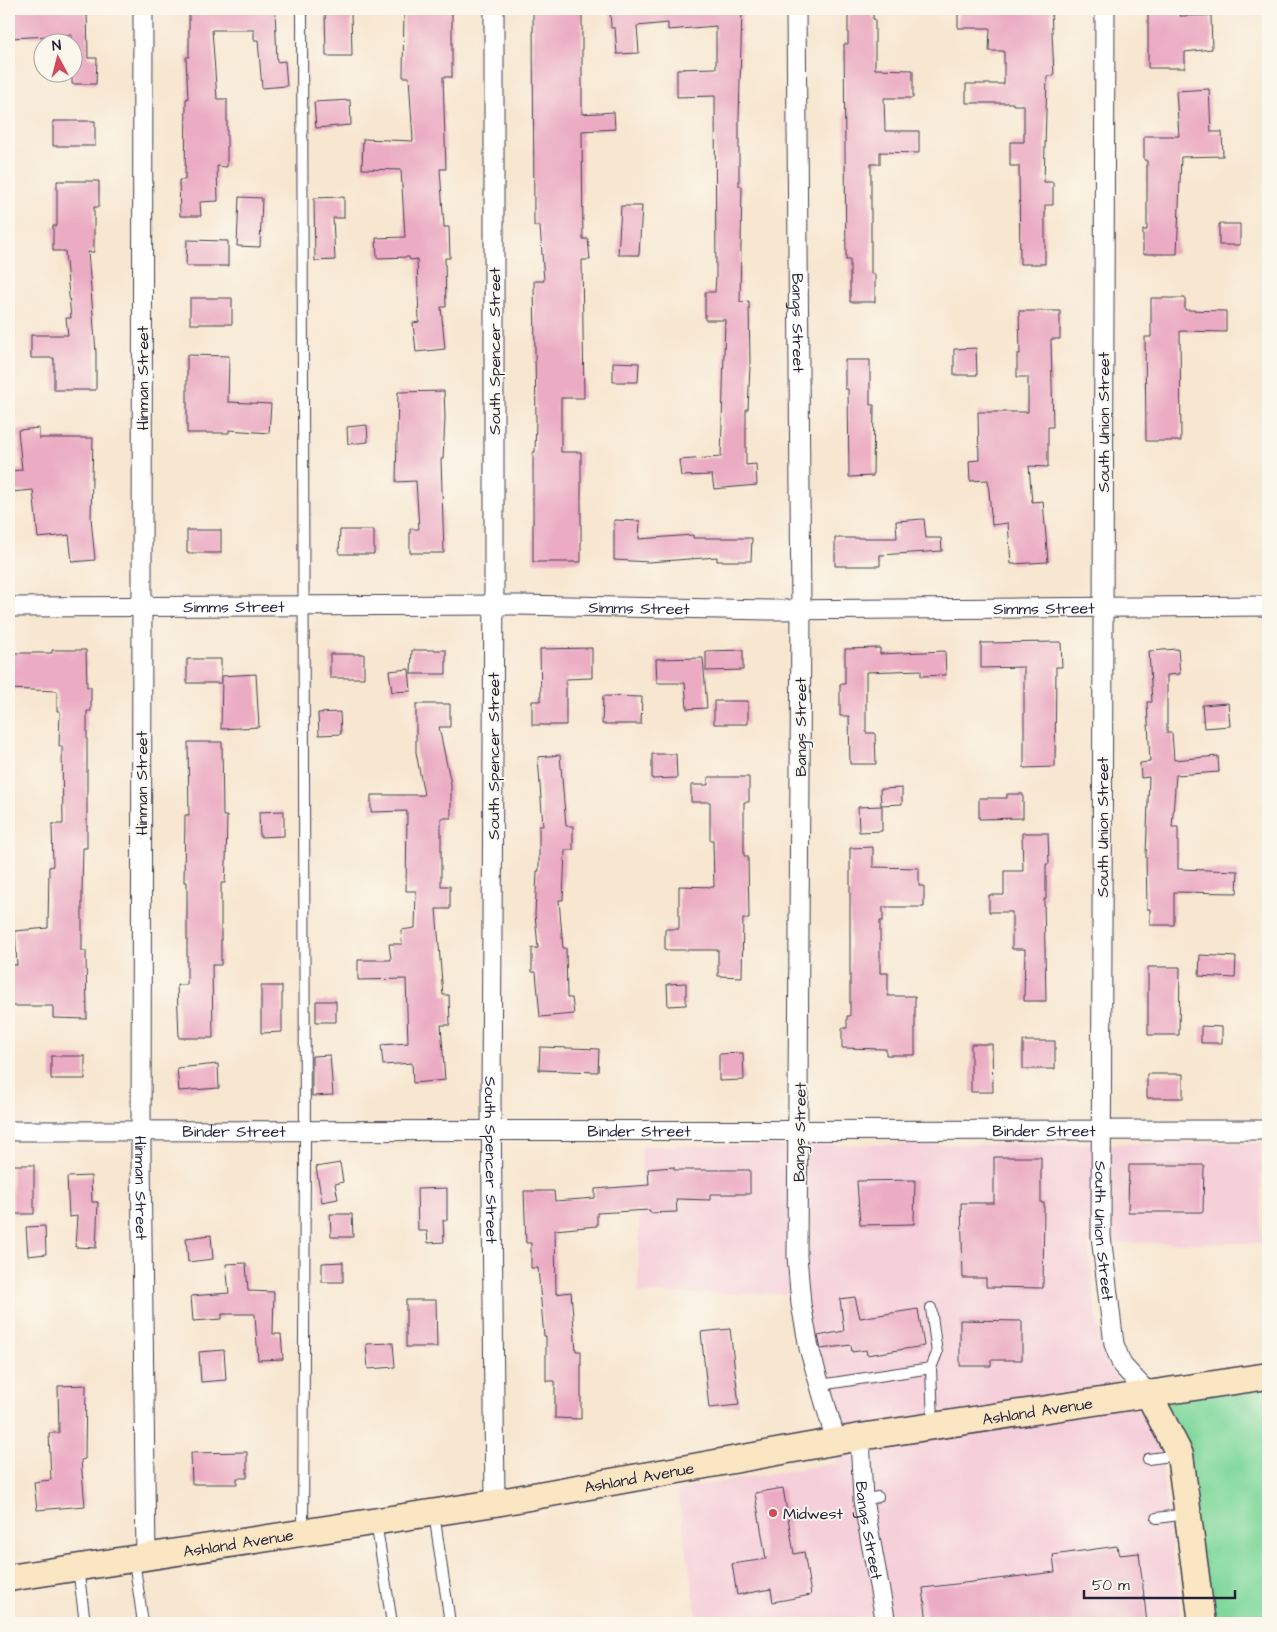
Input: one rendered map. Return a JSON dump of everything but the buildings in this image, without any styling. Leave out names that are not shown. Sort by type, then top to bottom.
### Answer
[{"type":"street","name":"Hinman Street","points":[[140,1558],[142,1132],[140,607],[143,9]]},
{"type":"street","name":"South Spencer Street","points":[[494,9],[491,1132],[495,1503]]},
{"type":"street","name":"Bangs Street","points":[[796,9],[801,610],[797,1256],[801,1304],[809,1348],[820,1386],[848,1439],[871,1499],[880,1555],[886,1623]]},
{"type":"street","name":"South Union Street","points":[[1105,9],[1101,1236],[1114,1344],[1122,1365],[1148,1393],[1180,1455],[1202,1623]]},
{"type":"street","name":"Simms Street","points":[[9,607],[493,606],[801,610],[1268,606]]},
{"type":"street","name":"Binder Street","points":[[9,1131],[1268,1130]]},
{"type":"street","name":"Ashland Avenue","points":[[9,1578],[495,1503],[848,1439],[1268,1376]]},
{"type":"lane","points":[[302,9],[305,1131],[303,1533]]},
{"type":"lane","points":[[931,1308],[937,1353],[931,1368],[933,1426]]},
{"type":"lane","points":[[820,1386],[931,1368]]},
{"type":"lane","points":[[1148,1459],[1180,1455]]},
{"type":"lane","points":[[434,1512],[450,1623]]},
{"type":"lane","points":[[1158,1518],[1187,1514]]},
{"type":"lane","points":[[375,1522],[392,1623]]},
{"type":"lane","points":[[140,1558],[143,1623]]},
{"type":"lane","points":[[78,1568],[86,1623]]},
{"type":"shaded area","points":[[1261,1143],[1261,1243],[1088,1243],[1097,1325],[1107,1364],[1158,1440],[1182,1623],[698,1623],[677,1489],[838,1463],[788,1294],[638,1293],[642,1146]]},
{"type":"green space","points":[[1268,1373],[1268,1623],[1203,1623],[1180,1455],[1148,1393]]},
{"type":"place","name":"Midwest","points":[[773,1513]]}]
